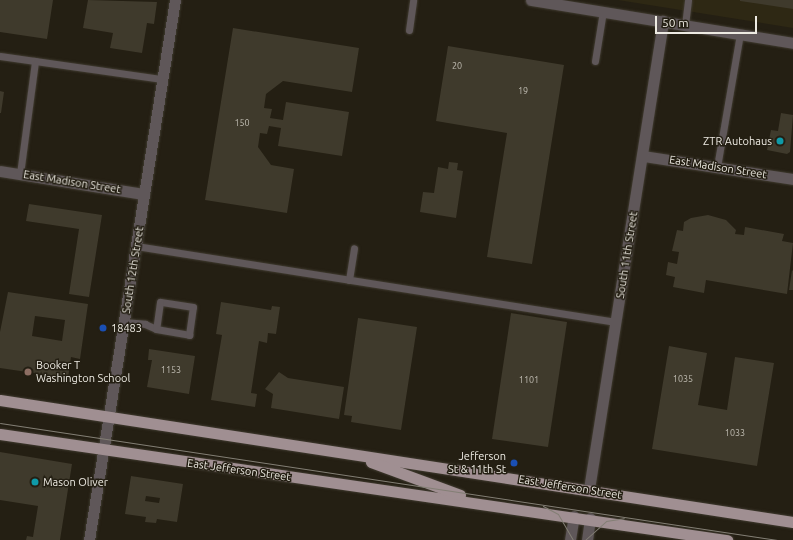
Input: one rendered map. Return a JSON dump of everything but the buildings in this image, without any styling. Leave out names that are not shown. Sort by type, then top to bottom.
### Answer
[{"type":"main road","name":"East Jefferson Street","points":[[0,400],[348,454],[588,489],[793,522]]},
{"type":"main road","name":"East Jefferson Street","points":[[0,434],[590,518],[727,540]]},
{"type":"main road","name":"East Jefferson Street","points":[[348,454],[479,502]]},
{"type":"street","name":"South 12th Street","points":[[89,540],[105,450],[175,0]]},
{"type":"street","points":[[531,0],[685,24],[793,43]]},
{"type":"street","name":"South 11th Street","points":[[588,489],[643,156],[662,21]]},
{"type":"street","name":"East Madison Street","points":[[643,156],[793,179]]},
{"type":"street","name":"East Madison Street","points":[[0,171],[144,194]]},
{"type":"street","points":[[570,540],[574,516]]},
{"type":"street","points":[[587,540],[590,518]]},
{"type":"lane","points":[[409,30],[413,0]]},
{"type":"lane","points":[[685,24],[688,0]]},
{"type":"lane","points":[[595,61],[603,11]]},
{"type":"lane","points":[[717,167],[740,34]]},
{"type":"lane","points":[[0,56],[162,79]]},
{"type":"lane","points":[[20,174],[35,61]]},
{"type":"lane","points":[[136,246],[616,322]]},
{"type":"lane","points":[[349,280],[354,248]]},
{"type":"lane","points":[[124,322],[145,324],[156,329],[189,335],[193,308],[160,302],[156,329]]},
{"type":"shaded area","points":[[618,0],[793,0],[793,28]]},
{"type":"tram line","points":[[0,423],[777,540]]},
{"type":"tram line","points":[[543,506],[558,514],[573,540]]},
{"type":"tram line","points":[[585,540],[606,521],[624,518]]},
{"type":"place","name":"ZTR Autohaus","points":[[780,141]]},
{"type":"place","name":"18483","points":[[103,328]]},
{"type":"place","name":"Booker T Washington School","points":[[28,372]]},
{"type":"place","name":"Jefferson St & 11th St","points":[[514,463]]},
{"type":"place","name":"Mason Oliver","points":[[35,482]]}]
